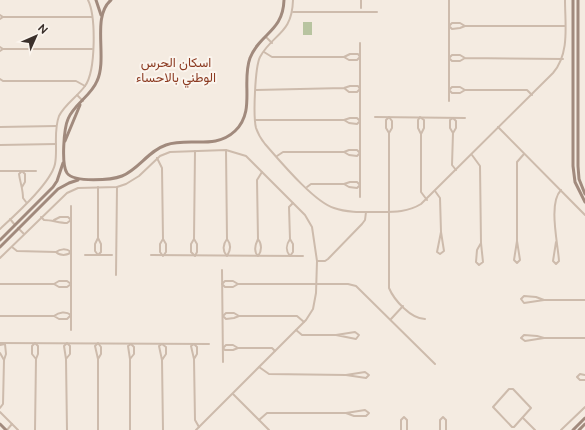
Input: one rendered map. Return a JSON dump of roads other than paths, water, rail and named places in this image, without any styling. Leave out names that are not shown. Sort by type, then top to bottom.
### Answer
[{"type":"main road","points":[[96,0],[101,19]]},
{"type":"main road","points":[[111,0],[104,9],[101,19],[100,74],[92,92],[67,121],[64,143],[65,158],[67,172],[75,178],[120,177],[130,172],[151,152],[165,145],[178,142],[213,142],[223,139],[236,131],[244,120],[246,111],[250,58],[283,15],[284,0]]},
{"type":"main road","points":[[573,0],[573,166],[575,182],[585,202]]},
{"type":"main road","points":[[578,0],[578,166],[579,179],[585,194]]},
{"type":"main road","points":[[64,143],[82,102]]},
{"type":"main road","points":[[0,240],[58,181],[65,158]]},
{"type":"main road","points":[[0,246],[64,185],[83,179]]},
{"type":"main road","points":[[38,202],[41,206]]},
{"type":"main road","points":[[573,430],[585,418]]},
{"type":"main road","points":[[579,430],[584,425],[580,422]]},
{"type":"main road","points":[[0,424],[6,430]]},
{"type":"street","points":[[0,229],[50,177],[55,164],[56,126],[63,110],[85,86],[92,69],[92,17],[88,0]]},
{"type":"street","points":[[293,0],[293,12],[285,29],[264,52],[256,68],[255,120],[260,138],[318,199],[330,207],[341,210],[366,212],[408,211],[427,200],[498,127],[554,73],[563,59],[565,50],[565,0]]},
{"type":"street","points":[[361,0],[361,8]]},
{"type":"street","points":[[449,0],[449,101]]},
{"type":"street","points":[[293,12],[378,12]]},
{"type":"street","points":[[0,15],[3,17],[92,17]]},
{"type":"street","points":[[449,26],[452,23],[460,23],[465,26]]},
{"type":"street","points":[[449,26],[452,29],[465,26],[565,26]]},
{"type":"street","points":[[266,37],[272,43]]},
{"type":"street","points":[[360,43],[360,197]]},
{"type":"street","points":[[0,47],[4,49],[92,49]]},
{"type":"street","points":[[0,51],[4,49]]},
{"type":"street","points":[[264,52],[272,57],[344,56],[358,54],[360,58]]},
{"type":"street","points":[[449,58],[452,55],[460,55],[465,58],[563,59]]},
{"type":"street","points":[[344,56],[349,60],[357,60],[360,58]]},
{"type":"street","points":[[449,58],[452,61],[460,61],[465,58]]},
{"type":"street","points":[[0,79],[3,81],[76,81],[85,86]]},
{"type":"street","points":[[256,90],[344,88],[350,86],[358,86],[360,89]]},
{"type":"street","points":[[449,90],[452,87],[460,87],[465,90]]},
{"type":"street","points":[[344,88],[349,92],[357,92],[360,89]]},
{"type":"street","points":[[449,90],[452,93],[460,93],[465,90],[527,90],[532,95]]},
{"type":"street","points":[[77,95],[82,102]]},
{"type":"street","points":[[375,117],[465,118]]},
{"type":"street","points":[[389,117],[392,121],[392,128],[389,133],[389,288],[394,296],[415,318],[425,319]]},
{"type":"street","points":[[389,117],[386,120],[386,128],[389,133]]},
{"type":"street","points":[[255,120],[344,120],[357,118],[360,121]]},
{"type":"street","points":[[420,118],[424,120],[424,128],[421,134],[421,192],[427,200]]},
{"type":"street","points":[[420,118],[418,120],[418,128],[421,134]]},
{"type":"street","points":[[453,118],[456,121],[456,128],[453,133],[452,165],[456,170]]},
{"type":"street","points":[[453,118],[450,120],[450,128],[453,133]]},
{"type":"street","points":[[344,120],[349,123],[357,124],[360,121]]},
{"type":"street","points":[[0,126],[56,126]]},
{"type":"street","points":[[498,127],[585,215]]},
{"type":"street","points":[[0,142],[1,144],[56,144]]},
{"type":"street","points":[[226,150],[227,239],[230,244],[230,252],[227,256]]},
{"type":"street","points":[[0,258],[60,198],[72,190],[86,187],[117,187],[134,180],[157,158],[170,152],[226,150],[234,151],[246,156],[305,215],[312,227],[317,261],[316,302],[310,315],[304,322],[196,430]]},
{"type":"street","points":[[276,156],[283,152],[344,152],[349,150],[357,150],[360,153]]},
{"type":"street","points":[[194,256],[191,252],[194,239],[195,151]]},
{"type":"street","points":[[344,152],[349,155],[357,156],[360,153]]},
{"type":"street","points":[[517,241],[514,260],[517,263],[520,260],[517,241],[517,162],[524,154]]},
{"type":"street","points":[[472,155],[480,166],[481,243],[483,262],[479,265],[476,262],[476,254],[481,243]]},
{"type":"street","points":[[157,158],[162,168],[163,239],[166,244],[166,252],[163,256]]},
{"type":"street","points":[[142,161],[148,167]]},
{"type":"street","points":[[0,171],[36,170]]},
{"type":"street","points":[[22,171],[19,174],[23,198],[26,202]]},
{"type":"street","points":[[22,171],[25,174],[25,182],[22,187]]},
{"type":"street","points":[[258,256],[261,252],[261,244],[258,239],[257,180],[262,172]]},
{"type":"street","points":[[307,187],[310,184],[344,184],[350,182],[358,182],[360,185]]},
{"type":"street","points":[[344,184],[349,187],[357,188],[360,185]]},
{"type":"street","points":[[98,187],[98,238],[95,244],[95,251],[98,255]]},
{"type":"street","points":[[116,275],[117,187]]},
{"type":"street","points":[[556,242],[553,261],[556,264],[559,261],[556,242],[555,199],[561,190]]},
{"type":"street","points":[[435,192],[440,198],[441,232],[444,251],[440,254],[437,252],[441,232]]},
{"type":"street","points":[[290,256],[293,252],[293,244],[290,239],[289,207],[293,203]]},
{"type":"street","points":[[71,206],[71,330]]},
{"type":"street","points":[[317,261],[325,261],[362,224],[365,220],[366,212]]},
{"type":"street","points":[[41,217],[44,220],[54,220],[60,223],[67,223],[71,220]]},
{"type":"street","points":[[54,220],[60,217],[68,217],[71,220]]},
{"type":"street","points":[[10,219],[15,225]]},
{"type":"street","points":[[18,228],[24,234]]},
{"type":"street","points":[[98,238],[101,244],[101,252],[98,255]]},
{"type":"street","points":[[163,239],[160,244],[160,252],[163,256]]},
{"type":"street","points":[[194,239],[197,244],[197,252],[194,256]]},
{"type":"street","points":[[227,239],[224,244],[224,252],[227,256]]},
{"type":"street","points":[[258,239],[255,244],[255,252],[258,256]]},
{"type":"street","points":[[290,239],[287,244],[287,252],[290,256]]},
{"type":"street","points":[[12,247],[17,252],[56,252],[67,255],[71,252]]},
{"type":"street","points":[[56,252],[67,249],[71,252]]},
{"type":"street","points":[[85,254],[112,255]]},
{"type":"street","points":[[151,256],[303,256]]},
{"type":"street","points":[[222,270],[223,362]]},
{"type":"street","points":[[54,284],[59,281],[67,281],[71,284]]},
{"type":"street","points":[[222,284],[225,281],[233,281],[238,284],[348,284],[356,286],[435,364]]},
{"type":"street","points":[[0,284],[54,284],[60,287],[67,287],[71,284]]},
{"type":"street","points":[[222,284],[225,287],[233,287],[238,284]]},
{"type":"street","points":[[544,300],[524,296],[521,300],[524,303],[544,300],[585,300]]},
{"type":"street","points":[[391,319],[403,306]]},
{"type":"street","points":[[54,316],[59,313],[67,313],[71,315]]},
{"type":"street","points":[[222,316],[226,313],[234,313],[239,316]]},
{"type":"street","points":[[0,316],[54,316],[67,319],[71,315]]},
{"type":"street","points":[[222,316],[226,319],[239,316],[297,316],[304,322]]},
{"type":"street","points":[[296,330],[302,335],[336,335],[355,332],[359,336],[356,339],[344,338],[336,335]]},
{"type":"street","points":[[544,338],[524,335],[521,338],[525,342],[544,338],[585,338]]},
{"type":"street","points":[[35,343],[38,346],[38,354],[36,359],[35,430]]},
{"type":"street","points":[[35,343],[32,346],[32,354],[36,359]]},
{"type":"street","points":[[66,359],[70,354],[70,346],[67,343]]},
{"type":"street","points":[[67,343],[64,346],[66,359],[67,430]]},
{"type":"street","points":[[1,344],[209,344]]},
{"type":"street","points":[[0,408],[3,404],[4,360],[6,346],[1,344]]},
{"type":"street","points":[[98,344],[101,346],[102,354],[98,359]]},
{"type":"street","points":[[98,344],[95,346],[98,359],[98,430]]},
{"type":"street","points":[[130,360],[134,354],[134,347],[131,344]]},
{"type":"street","points":[[130,430],[130,360],[128,346],[131,344]]},
{"type":"street","points":[[162,344],[166,347],[166,354],[162,360]]},
{"type":"street","points":[[162,344],[160,346],[162,360],[162,430]]},
{"type":"street","points":[[194,344],[197,347],[198,354],[194,360]]},
{"type":"street","points":[[194,344],[191,346],[194,360],[195,420],[200,427]]},
{"type":"street","points":[[222,348],[226,344],[233,345],[238,348]]},
{"type":"street","points":[[222,348],[225,350],[233,350],[238,348],[272,348],[275,351]]},
{"type":"street","points":[[0,353],[4,360]]},
{"type":"street","points":[[259,367],[269,374],[346,375],[366,378],[369,375],[366,372],[346,375]]},
{"type":"street","points":[[585,375],[580,374],[577,377],[585,380]]},
{"type":"street","points":[[513,388],[530,406],[531,410],[523,418],[512,427],[493,410],[494,405],[509,389],[513,388]]},
{"type":"street","points":[[233,394],[269,430]]},
{"type":"street","points":[[562,430],[585,407]]},
{"type":"street","points":[[259,420],[267,413],[346,413],[365,410],[369,413],[366,416],[354,416],[346,413]]},
{"type":"street","points":[[0,412],[18,430]]},
{"type":"street","points":[[401,430],[401,420],[404,417],[407,420],[407,430]]},
{"type":"street","points":[[440,430],[440,420],[443,417],[446,420],[446,430]]},
{"type":"street","points":[[523,418],[534,430]]},
{"type":"street","points":[[6,430],[12,424]]},
{"type":"district","name":"اسكان الحرس الوطني بالاحساء","points":[[176,70]]}]
